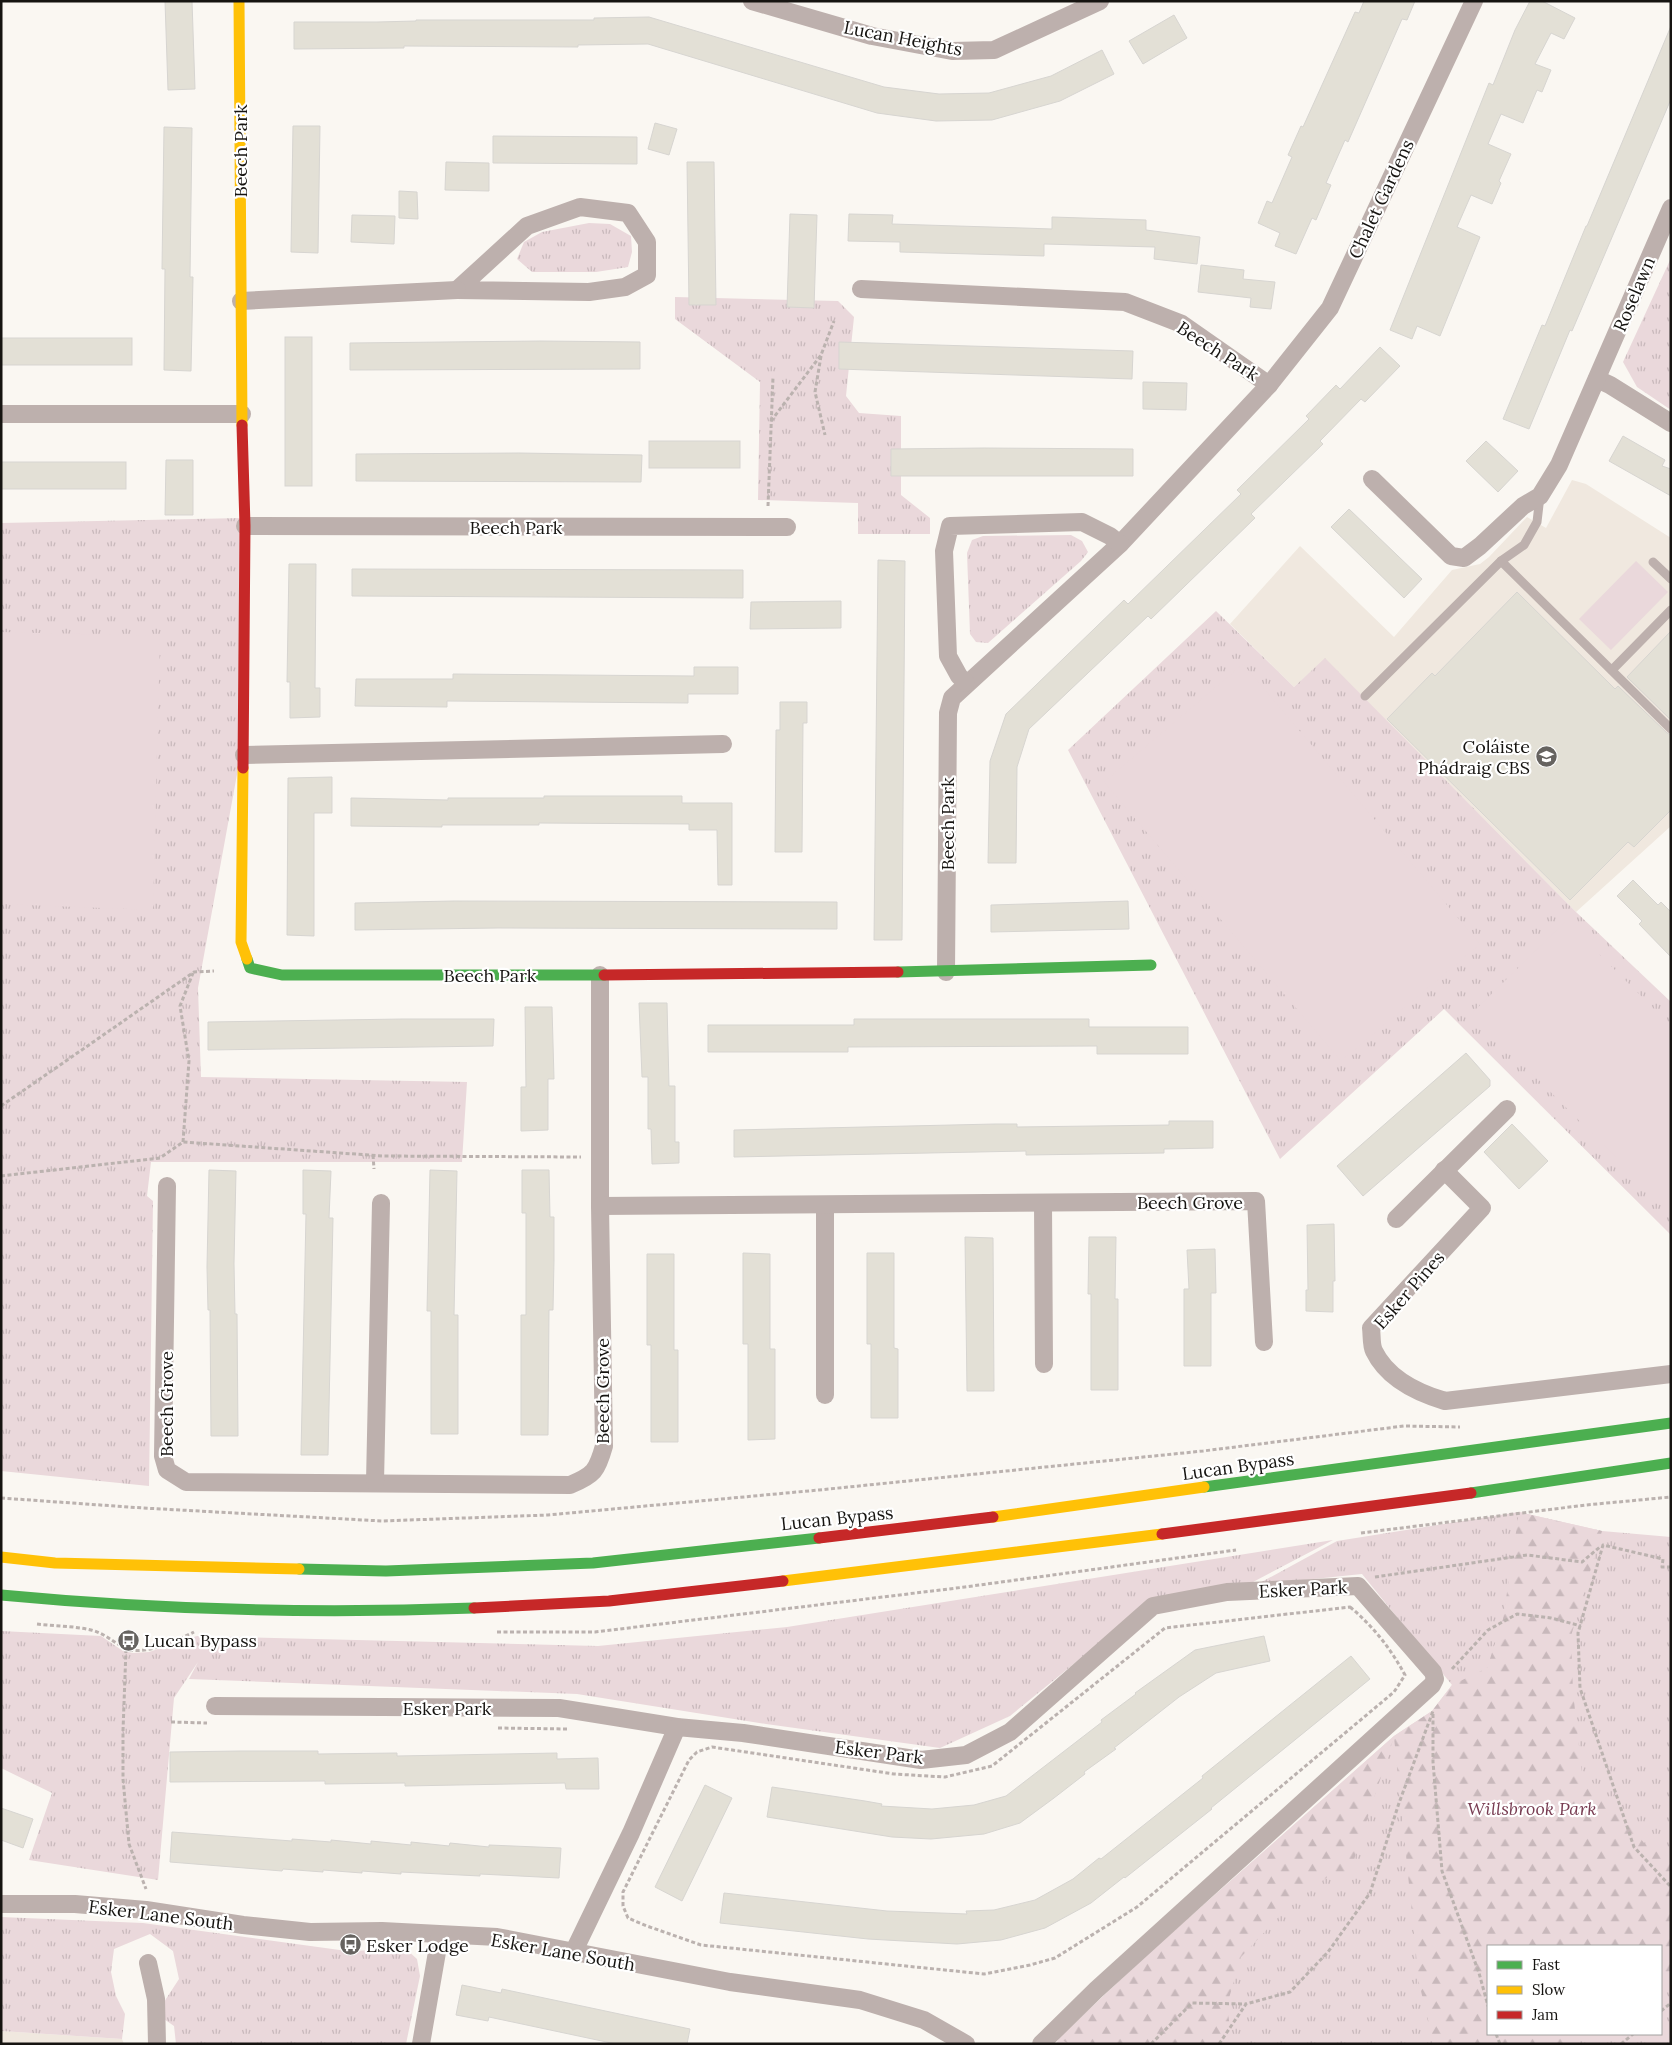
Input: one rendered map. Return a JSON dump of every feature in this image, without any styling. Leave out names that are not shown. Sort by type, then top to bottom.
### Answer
[{"type":"main road","name":"Beech Park","points":[[239,1],[242,414],[245,526],[241,942],[250,968],[282,975],[600,975],[946,972],[1151,965]]},
{"type":"main road","name":"Lucan Bypass","points":[[1,1557],[55,1563],[386,1571],[593,1563],[914,1528],[1671,1423]]},
{"type":"main road","points":[[1,1595],[51,1600],[215,1608],[406,1610],[596,1602],[903,1567],[1546,1483],[1671,1463]]},
{"type":"main road","points":[[1546,1483],[1671,1475]]},
{"type":"street","name":"Lucan Heights","points":[[756,2],[872,36],[952,51],[994,50],[1100,1]]},
{"type":"street","name":"Chalet Gardens","points":[[1269,385],[1330,308],[1474,1]]},
{"type":"street","points":[[241,301],[457,290],[589,292],[625,287],[647,274],[647,242],[628,213],[580,207],[527,226],[457,290]]},
{"type":"street","name":"Roselawn","points":[[1540,496],[1559,466],[1671,208]]},
{"type":"street","name":"Beech Park","points":[[861,289],[1126,302],[1182,324],[1269,385],[1120,544],[966,683],[952,698],[948,713],[946,972]]},
{"type":"street","points":[[1598,379],[1671,423]]},
{"type":"street","points":[[1,414],[242,414]]},
{"type":"street","points":[[1372,478],[1451,556],[1464,558],[1524,506],[1540,496]]},
{"type":"street","points":[[966,683],[959,676],[948,656],[944,551],[950,526],[1082,522],[1120,544]]},
{"type":"street","name":"Beech Park","points":[[245,526],[787,528]]},
{"type":"street","points":[[244,755],[722,744]]},
{"type":"street","name":"Beech Grove","points":[[168,1186],[164,1456],[167,1470],[186,1482],[570,1485],[589,1477],[599,1464],[604,1446],[600,1206],[600,975]]},
{"type":"street","points":[[1396,1219],[1508,1109]]},
{"type":"street","name":"Esker Pines","points":[[1444,1170],[1482,1208],[1371,1328],[1374,1350],[1386,1368],[1423,1395],[1445,1401],[1671,1374]]},
{"type":"street","name":"Beech Grove","points":[[600,1206],[1256,1201],[1264,1342]]},
{"type":"street","points":[[375,1482],[381,1203]]},
{"type":"street","points":[[1043,1203],[1044,1364]]},
{"type":"street","points":[[825,1205],[825,1395]]},
{"type":"street","name":"Esker Park","points":[[215,1706],[559,1708],[677,1727],[743,1733],[921,1760],[966,1755],[1010,1732],[1153,1606],[1227,1592],[1358,1586],[1433,1672],[1436,1679],[1432,1685],[1096,1990],[1041,2044]]},
{"type":"street","points":[[573,1953],[632,1833],[677,1727]]},
{"type":"street","name":"Esker Lane South","points":[[1,1904],[75,1904],[146,1910],[243,1925],[310,1932],[382,1931],[497,1937],[730,1982],[860,2000],[924,2020],[966,2044]]},
{"type":"street","points":[[420,2044],[440,1935]]},
{"type":"street","points":[[148,1963],[156,1999],[158,2044]]},
{"type":"lane","points":[[1365,696],[1501,561],[1524,545],[1537,522],[1540,496]]},
{"type":"lane","points":[[1501,561],[1671,729]]},
{"type":"lane","points":[[1653,562],[1671,579]]},
{"type":"lane","points":[[1612,670],[1671,610]]},
{"type":"path","points":[[825,435],[815,392],[821,356],[834,321]]},
{"type":"path","points":[[771,421],[821,356]]},
{"type":"path","points":[[768,506],[773,377]]},
{"type":"path","points":[[1,1106],[194,972],[214,971]]},
{"type":"path","points":[[183,1142],[189,1061],[180,1006],[194,972]]},
{"type":"path","points":[[1,1176],[160,1158],[183,1142],[373,1155],[581,1157]]},
{"type":"path","points":[[373,1155],[374,1169]]},
{"type":"path","points":[[1,1498],[382,1521],[548,1515],[1203,1451],[1404,1426],[1461,1427]]},
{"type":"path","points":[[1603,1545],[1663,1559],[1662,1567],[1671,1567]]},
{"type":"path","points":[[1367,1578],[1527,1555],[1582,1562],[1603,1545]]},
{"type":"path","points":[[1603,1545],[1578,1633],[1580,1688],[1634,1847],[1671,1887]]},
{"type":"path","points":[[1350,1607],[1364,1619],[1392,1652],[1405,1675],[1394,1692],[1137,1907],[1055,1958],[984,1974],[701,1945],[628,1918],[623,1906],[623,1892],[689,1760],[697,1752],[712,1747],[894,1774],[945,1777],[992,1766],[1165,1628],[1282,1614],[1350,1607]]},
{"type":"path","points":[[1452,1669],[1488,1630],[1517,1614],[1552,1618],[1581,1626]]},
{"type":"path","points":[[126,1649],[123,1731],[124,1788],[129,1844],[146,1889]]},
{"type":"path","points":[[1151,2044],[1192,2003],[1246,2004],[1290,1992],[1328,1952],[1370,1893],[1399,1803],[1432,1711],[1432,1762],[1442,1871],[1479,1973],[1487,2002]]},
{"type":"path","points":[[1219,2044],[1246,2004]]},
{"type":"path","points":[[1621,2044],[1632,2035]]},
{"type":"shaded area","name":"Coláiste Phádraig CBS","points":[[1572,480],[1586,484],[1671,538],[1671,826],[1576,912],[1325,659],[1294,687],[1230,624],[1300,546],[1394,637],[1452,570],[1480,564],[1527,517],[1546,528]]},
{"type":"shaded area","points":[[1,2031],[122,2039],[124,2044],[1,2044]]},
{"type":"green space","points":[[589,223],[610,224],[631,236],[632,252],[628,267],[596,272],[532,272],[517,259],[524,242],[542,232]]},
{"type":"green space","points":[[1671,258],[1671,410],[1637,387],[1623,362]]},
{"type":"green space","points":[[675,297],[838,301],[854,317],[846,396],[859,413],[901,416],[901,495],[930,518],[930,534],[858,534],[858,503],[758,500],[760,382],[675,319]]},
{"type":"green space","points":[[242,518],[242,747],[198,988],[201,1077],[467,1082],[462,1162],[151,1162],[147,1196],[153,1201],[149,1486],[1,1471],[1,523]]},
{"type":"green space","points":[[1071,535],[1082,541],[1088,552],[1081,561],[988,643],[976,642],[970,634],[967,553],[972,540],[983,536]]},
{"type":"green space","points":[[1636,561],[1668,592],[1611,650],[1579,619]]},
{"type":"green space","points":[[1216,611],[1294,687],[1325,658],[1576,912],[1671,1002],[1671,1235],[1444,1009],[1280,1159],[1068,750]]},
{"type":"green space","points":[[1,632],[160,636],[153,910],[1,904]]},
{"type":"green space","points":[[1243,664],[1480,944],[1341,1061],[1104,782]]},
{"type":"green space","points":[[1566,921],[1671,1026],[1671,1213],[1472,1013]]},
{"type":"green space","name":"Willsbrook Park","points":[[1519,1512],[1602,1531],[1671,1537],[1671,2044],[1056,2044],[1059,2038],[1146,1956],[1394,1736],[1432,1711],[1452,1685],[1362,1574],[1256,1585],[1337,1541]]},
{"type":"green space","points":[[1519,1512],[1602,1531],[1571,1636],[1573,1692],[1582,1773],[1606,1795],[1644,1843],[1671,1861],[1671,1977],[1662,1982],[1662,1945],[1487,1945],[1487,2035],[1589,2035],[1576,2044],[1434,2044],[1419,1983],[1394,1737],[1349,1875],[1330,1875],[1289,1906],[1241,1957],[1227,2005],[1231,2036],[1226,2044],[1069,2044],[1059,2038],[1146,1956],[1394,1736],[1432,1711],[1452,1685],[1487,1668],[1503,1619]]},
{"type":"green space","points":[[1333,1540],[1253,1582],[1151,1601],[1010,1716],[940,1748],[766,1724],[577,1694],[189,1679],[198,1662],[174,1698],[158,1880],[29,1860],[52,1793],[1,1768],[1,1631],[101,1636],[123,1651],[133,1653],[149,1652],[197,1636],[598,1646],[787,1627]]},
{"type":"green space","points":[[1,1917],[143,1923],[347,1951],[406,1949],[417,1959],[420,1976],[406,2044],[176,2044],[174,2026],[161,2017],[164,2002],[179,1979],[173,1951],[150,1934],[114,1949],[111,1972],[116,1996],[125,2014],[122,2039],[1,2031]]},
{"type":"building","points":[[165,1],[192,1],[195,89],[168,90]]},
{"type":"building","points":[[1364,1],[1415,1],[1407,20],[1402,19],[1348,142],[1345,140],[1326,183],[1331,185],[1316,220],[1312,218],[1296,254],[1275,246],[1280,233],[1258,223],[1267,201],[1272,203],[1292,157],[1288,155],[1301,126],[1303,127],[1355,12],[1359,13]]},
{"type":"building","points":[[1530,1],[1542,1],[1575,18],[1564,39],[1551,33],[1535,64],[1551,70],[1542,92],[1537,90],[1523,123],[1501,114],[1488,144],[1511,154],[1499,181],[1501,183],[1492,204],[1471,195],[1457,227],[1480,237],[1440,336],[1417,326],[1412,339],[1390,330],[1489,83],[1493,85],[1515,30]]},
{"type":"building","points":[[1174,15],[1187,38],[1143,64],[1129,41]]},
{"type":"building","points":[[649,17],[884,87],[939,94],[989,93],[1051,76],[1102,50],[1114,74],[1060,101],[992,120],[936,121],[877,113],[648,44],[578,45],[578,47],[404,46],[404,48],[294,49],[294,22],[594,20],[594,18]]},
{"type":"building","points":[[1671,26],[1671,99],[1572,331],[1570,330],[1529,429],[1503,419],[1542,325],[1545,326]]},
{"type":"building","points":[[655,123],[677,129],[669,155],[648,149]]},
{"type":"building","points":[[293,126],[320,126],[318,253],[291,252]]},
{"type":"building","points":[[164,127],[192,128],[190,277],[193,277],[191,371],[164,370],[165,269],[162,269]]},
{"type":"building","points":[[493,136],[637,137],[637,164],[493,163]]},
{"type":"building","points":[[446,162],[489,163],[489,191],[445,190]]},
{"type":"building","points":[[687,162],[714,162],[716,305],[689,305]]},
{"type":"building","points":[[399,191],[417,192],[418,219],[399,218]]},
{"type":"building","points":[[790,214],[817,215],[814,308],[787,307]]},
{"type":"building","points":[[849,214],[893,215],[892,224],[1052,229],[1052,217],[1146,220],[1146,230],[1200,237],[1197,264],[1154,259],[1155,247],[1044,244],[1044,256],[900,252],[900,242],[848,241]]},
{"type":"building","points":[[352,215],[395,216],[394,244],[351,242]]},
{"type":"building","points":[[1201,265],[1244,270],[1243,279],[1275,282],[1271,309],[1250,307],[1251,298],[1198,292]]},
{"type":"building","points":[[285,337],[312,337],[312,486],[285,486]]},
{"type":"building","points":[[1,338],[132,338],[132,365],[1,365]]},
{"type":"building","points":[[640,342],[640,369],[350,370],[350,343]]},
{"type":"building","points":[[839,342],[1133,351],[1132,379],[839,369]]},
{"type":"building","points":[[1380,347],[1400,366],[1365,402],[1361,399],[1320,441],[1323,444],[1251,514],[1255,518],[1151,619],[1148,616],[1029,729],[1017,767],[1016,863],[988,863],[990,761],[1006,714],[1124,600],[1128,604],[1241,494],[1237,490],[1309,419],[1306,416],[1336,385],[1340,389]]},
{"type":"building","points":[[1143,382],[1187,383],[1186,410],[1143,409]]},
{"type":"building","points":[[1623,436],[1665,460],[1662,466],[1671,469],[1671,496],[1609,461]]},
{"type":"building","points":[[649,441],[740,441],[740,468],[649,468]]},
{"type":"building","points":[[1486,441],[1518,471],[1498,492],[1466,461]]},
{"type":"building","points":[[891,449],[1133,449],[1133,476],[891,476]]},
{"type":"building","points":[[519,453],[642,455],[641,482],[356,481],[356,454]]},
{"type":"building","points":[[166,460],[193,460],[193,515],[165,515]]},
{"type":"building","points":[[1,462],[126,462],[126,489],[1,489]]},
{"type":"building","points":[[1349,509],[1422,579],[1404,598],[1331,527]]},
{"type":"building","points":[[878,560],[905,561],[902,940],[874,940]]},
{"type":"building","points":[[289,564],[316,564],[315,688],[320,688],[320,717],[290,718],[290,682],[287,682]]},
{"type":"building","points":[[352,569],[743,570],[743,598],[352,596]]},
{"type":"building","points":[[1517,592],[1615,689],[1618,686],[1671,735],[1671,810],[1634,847],[1628,842],[1570,900],[1387,719],[1432,673],[1435,676]]},
{"type":"building","points":[[841,601],[841,628],[750,629],[751,602]]},
{"type":"building","points":[[1671,631],[1671,720],[1627,677]]},
{"type":"building","points":[[694,667],[738,667],[738,694],[688,694],[688,703],[447,701],[447,707],[355,706],[356,679],[453,679],[453,674],[694,676]]},
{"type":"building","points":[[780,702],[807,702],[807,723],[803,723],[802,852],[775,852],[776,730],[780,730]]},
{"type":"building","points":[[332,777],[332,813],[314,813],[314,936],[287,935],[288,778]]},
{"type":"building","points":[[544,796],[682,796],[682,803],[732,803],[732,885],[718,885],[717,830],[689,830],[689,824],[539,823],[539,825],[442,825],[442,827],[351,826],[351,798],[448,800],[448,798],[544,798]]},
{"type":"building","points":[[1633,880],[1658,905],[1661,902],[1671,912],[1671,957],[1639,924],[1642,921],[1617,896]]},
{"type":"building","points":[[454,901],[837,902],[837,929],[497,928],[355,930],[355,903]]},
{"type":"building","points":[[1128,901],[1129,929],[991,932],[991,905]]},
{"type":"building","points":[[639,1003],[667,1003],[669,1086],[675,1086],[675,1142],[679,1142],[679,1163],[652,1164],[651,1129],[648,1129],[648,1077],[642,1077]]},
{"type":"building","points":[[525,1007],[552,1007],[554,1079],[548,1079],[548,1130],[521,1131],[521,1087],[526,1087]]},
{"type":"building","points":[[494,1019],[493,1046],[208,1050],[208,1022]]},
{"type":"building","points":[[854,1019],[1089,1019],[1089,1027],[1188,1027],[1188,1054],[1097,1054],[1097,1046],[848,1047],[848,1052],[708,1052],[708,1025],[854,1025]]},
{"type":"building","points":[[1466,1053],[1490,1080],[1490,1086],[1363,1196],[1337,1166]]},
{"type":"building","points":[[1169,1121],[1213,1121],[1213,1148],[1164,1149],[1164,1153],[1026,1155],[1026,1151],[734,1157],[734,1130],[995,1124],[1017,1124],[1017,1127],[1169,1125]]},
{"type":"building","points":[[1512,1124],[1548,1161],[1519,1189],[1484,1152]]},
{"type":"building","points":[[209,1170],[236,1171],[234,1263],[235,1314],[237,1314],[238,1436],[211,1436],[210,1310],[208,1310],[207,1267]]},
{"type":"building","points":[[303,1170],[331,1171],[329,1218],[333,1218],[328,1455],[301,1455],[306,1214],[303,1214]]},
{"type":"building","points":[[430,1170],[457,1171],[454,1315],[458,1315],[458,1434],[431,1434],[431,1311],[427,1311]]},
{"type":"building","points":[[522,1170],[549,1170],[550,1217],[554,1217],[553,1310],[549,1310],[548,1435],[521,1435],[521,1315],[526,1315],[526,1213],[522,1213]]},
{"type":"building","points":[[1334,1224],[1335,1281],[1333,1281],[1333,1312],[1306,1311],[1306,1290],[1308,1290],[1307,1225]]},
{"type":"building","points":[[965,1237],[993,1238],[994,1391],[967,1391]]},
{"type":"building","points":[[1089,1237],[1116,1237],[1115,1299],[1118,1299],[1118,1390],[1091,1390],[1091,1294],[1088,1294]]},
{"type":"building","points":[[1215,1249],[1216,1293],[1211,1293],[1211,1366],[1184,1366],[1184,1289],[1189,1289],[1187,1250]]},
{"type":"building","points":[[743,1253],[770,1254],[770,1349],[775,1349],[775,1439],[748,1440],[748,1344],[743,1344]]},
{"type":"building","points":[[867,1253],[894,1253],[894,1348],[898,1349],[898,1418],[871,1418],[871,1344],[867,1344]]},
{"type":"building","points":[[647,1254],[674,1254],[674,1350],[678,1350],[678,1442],[651,1442],[651,1345],[647,1345]]},
{"type":"building","points":[[1264,1636],[1270,1661],[1216,1673],[1179,1697],[1114,1748],[1116,1749],[1084,1772],[1085,1774],[1020,1823],[984,1834],[931,1839],[892,1837],[767,1817],[772,1787],[882,1804],[881,1806],[932,1809],[974,1805],[1006,1796],[1102,1722],[1101,1720],[1135,1693],[1195,1650]]},
{"type":"building","points":[[1351,1656],[1370,1679],[1125,1878],[1091,1903],[1045,1928],[1001,1940],[957,1944],[868,1939],[720,1923],[724,1893],[887,1911],[967,1914],[966,1911],[994,1910],[1035,1900],[1073,1879],[1099,1858],[1101,1859]]},
{"type":"building","points":[[318,1751],[318,1754],[397,1753],[397,1756],[557,1753],[557,1759],[598,1758],[599,1789],[566,1789],[565,1783],[405,1786],[405,1783],[325,1784],[325,1781],[170,1782],[170,1752]]},
{"type":"building","points":[[705,1785],[732,1798],[682,1901],[655,1887]]},
{"type":"building","points":[[1,1808],[33,1819],[23,1848],[1,1840]]},
{"type":"building","points":[[172,1832],[292,1841],[292,1839],[331,1842],[331,1840],[371,1844],[371,1841],[411,1845],[411,1842],[449,1846],[450,1843],[489,1847],[489,1845],[561,1848],[559,1878],[401,1872],[401,1874],[362,1871],[362,1873],[323,1870],[323,1872],[283,1869],[282,1871],[170,1862]]},
{"type":"building","points":[[462,1985],[501,1993],[502,1989],[690,2029],[687,2044],[616,2044],[489,2017],[488,2021],[456,2015]]},
{"type":"traffic: fast","points":[[247,959],[250,968],[282,975],[604,975]]},
{"type":"traffic: fast","points":[[898,972],[1151,965]]},
{"type":"traffic: fast","points":[[1204,1487],[1671,1423]]},
{"type":"traffic: fast","points":[[1471,1493],[1671,1463]]},
{"type":"traffic: fast","points":[[299,1569],[386,1571],[593,1563],[819,1538]]},
{"type":"traffic: fast","points":[[1,1595],[119,1604],[238,1609],[356,1611],[474,1608]]},
{"type":"traffic: slow","points":[[239,1],[242,425]]},
{"type":"traffic: slow","points":[[243,768],[241,942],[247,959]]},
{"type":"traffic: slow","points":[[993,1517],[1204,1487]]},
{"type":"traffic: slow","points":[[783,1581],[1162,1534]]},
{"type":"traffic: slow","points":[[1,1557],[55,1563],[299,1569]]},
{"type":"traffic: jam","points":[[242,425],[245,526],[243,768]]},
{"type":"traffic: jam","points":[[604,975],[898,972]]},
{"type":"traffic: jam","points":[[1162,1534],[1471,1493]]},
{"type":"traffic: jam","points":[[819,1538],[993,1517]]},
{"type":"traffic: jam","points":[[474,1608],[609,1601],[783,1581]]},
{"type":"place","name":"Coláiste Phádraig CBS","points":[[1546,756]]},
{"type":"place","name":"Lucan Bypass","points":[[128,1640]]},
{"type":"place","name":"Esker Lodge","points":[[350,1945]]}]
